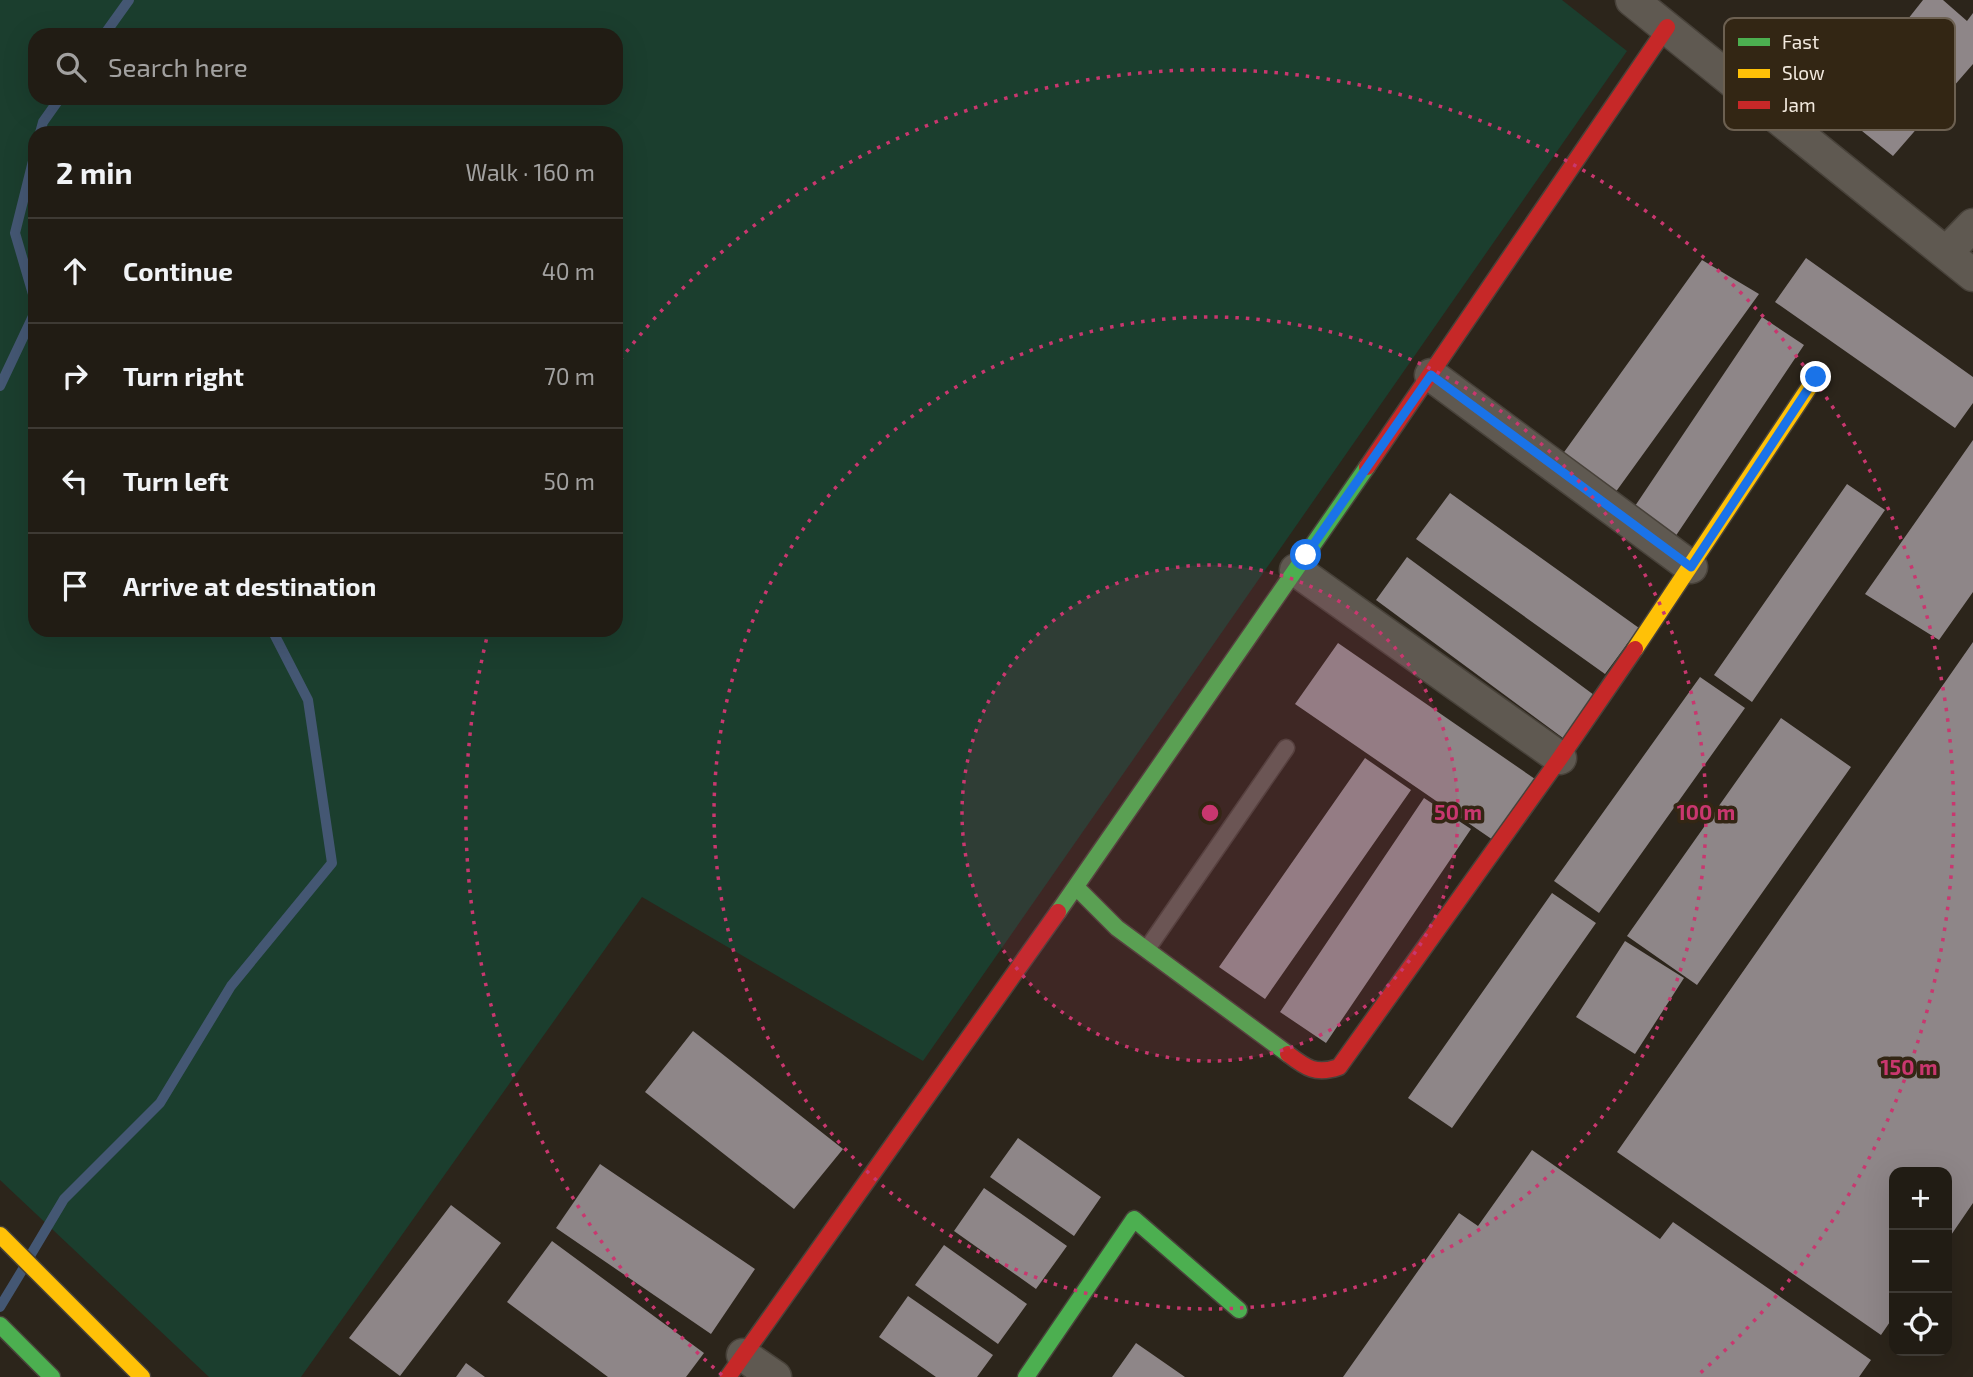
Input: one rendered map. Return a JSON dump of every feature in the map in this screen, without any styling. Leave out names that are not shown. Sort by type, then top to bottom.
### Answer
[{"type":"main road","points":[[735,1366],[1076,887],[1431,375],[1667,27]]},
{"type":"main road","points":[[1076,887],[1116,929],[1147,949],[1308,1069],[1328,1071],[1339,1067],[1560,758],[1691,567],[1816,377]]},
{"type":"main road","points":[[1026,1377],[1134,1219],[1240,1310]]},
{"type":"main road","points":[[0,1235],[142,1377]]},
{"type":"main road","points":[[0,1325],[52,1377]]},
{"type":"street","points":[[1632,0],[1724,73]]},
{"type":"street","points":[[1795,130],[1973,275]]},
{"type":"street","points":[[1947,253],[1973,225]]},
{"type":"street","points":[[1431,375],[1691,567]]},
{"type":"street","points":[[1296,570],[1560,758]]},
{"type":"street","points":[[735,1366],[775,1377]]},
{"type":"lane","points":[[1147,949],[1286,748]]},
{"type":"green space","points":[[0,0],[1562,0],[1627,51],[923,1061],[642,897],[301,1377],[209,1377],[0,1180]]},
{"type":"building","points":[[1923,0],[1943,0],[1967,21],[1973,13],[1973,64],[1955,85],[1955,18],[1909,18]]},
{"type":"building","points":[[1861,130],[1916,130],[1893,156]]},
{"type":"building","points":[[1806,258],[1973,377],[1973,403],[1955,428],[1775,302]]},
{"type":"building","points":[[1702,260],[1759,294],[1615,493],[1562,455]]},
{"type":"building","points":[[1762,317],[1804,345],[1673,540],[1631,512]]},
{"type":"building","points":[[1973,440],[1973,592],[1939,640],[1865,594]]},
{"type":"building","points":[[1847,484],[1885,510],[1752,702],[1714,675]]},
{"type":"building","points":[[1450,493],[1639,628],[1605,674],[1416,539]]},
{"type":"building","points":[[1407,557],[1594,695],[1563,738],[1376,600]]},
{"type":"building","points":[[1973,642],[1973,1203],[1952,1234],[1952,1167],[1889,1167],[1889,1323],[1881,1335],[1617,1152]]},
{"type":"building","points":[[1338,643],[1535,779],[1493,840],[1295,704]]},
{"type":"building","points":[[1700,677],[1745,708],[1599,913],[1554,881]]},
{"type":"building","points":[[1781,718],[1851,767],[1697,985],[1627,936]]},
{"type":"building","points":[[1365,758],[1411,790],[1265,999],[1219,967]]},
{"type":"building","points":[[1424,798],[1471,829],[1326,1043],[1280,1012]]},
{"type":"building","points":[[1552,893],[1596,923],[1452,1128],[1408,1098]]},
{"type":"building","points":[[1625,941],[1684,978],[1635,1054],[1576,1017]]},
{"type":"building","points":[[693,1031],[843,1149],[794,1209],[645,1092]]},
{"type":"building","points":[[1018,1138],[1101,1197],[1074,1236],[990,1177]]},
{"type":"building","points":[[1532,1150],[1660,1239],[1673,1222],[1871,1360],[1859,1377],[1343,1377],[1459,1213],[1478,1226]]},
{"type":"building","points":[[600,1164],[755,1269],[711,1334],[556,1228]]},
{"type":"building","points":[[984,1188],[1067,1246],[1036,1289],[954,1231]]},
{"type":"building","points":[[451,1205],[501,1243],[400,1376],[349,1338]]},
{"type":"building","points":[[552,1241],[704,1353],[686,1377],[608,1377],[507,1302]]},
{"type":"building","points":[[944,1245],[1027,1304],[998,1344],[915,1285]]},
{"type":"building","points":[[908,1296],[993,1355],[977,1377],[936,1377],[879,1337]]},
{"type":"building","points":[[1136,1343],[1185,1377],[1112,1377]]},
{"type":"building","points":[[466,1363],[485,1377],[456,1377]]},
{"type":"waterway","points":[[109,28],[129,0]]},
{"type":"waterway","points":[[42,126],[55,105]]},
{"type":"waterway","points":[[28,181],[15,233],[28,277]]},
{"type":"waterway","points":[[0,386],[28,327]]},
{"type":"waterway","points":[[30,1256],[64,1199],[160,1103],[231,986],[332,863],[308,700],[276,637]]},
{"type":"waterway","points":[[0,1307],[23,1269]]},
{"type":"traffic: fast","points":[[1058,912],[1367,467]]},
{"type":"traffic: fast","points":[[1076,887],[1117,928],[1288,1054]]},
{"type":"traffic: fast","points":[[1026,1377],[1134,1219],[1239,1310]]},
{"type":"traffic: fast","points":[[0,1325],[52,1377]]},
{"type":"traffic: slow","points":[[1635,649],[1816,377]]},
{"type":"traffic: slow","points":[[0,1235],[142,1377]]},
{"type":"traffic: jam","points":[[1367,467],[1667,27]]},
{"type":"traffic: jam","points":[[1288,1054],[1312,1069],[1339,1067],[1635,649]]},
{"type":"traffic: jam","points":[[728,1377],[1058,912]]},
{"type":"route","points":[[1306,555],[1431,375],[1691,567],[1816,377]]}]
